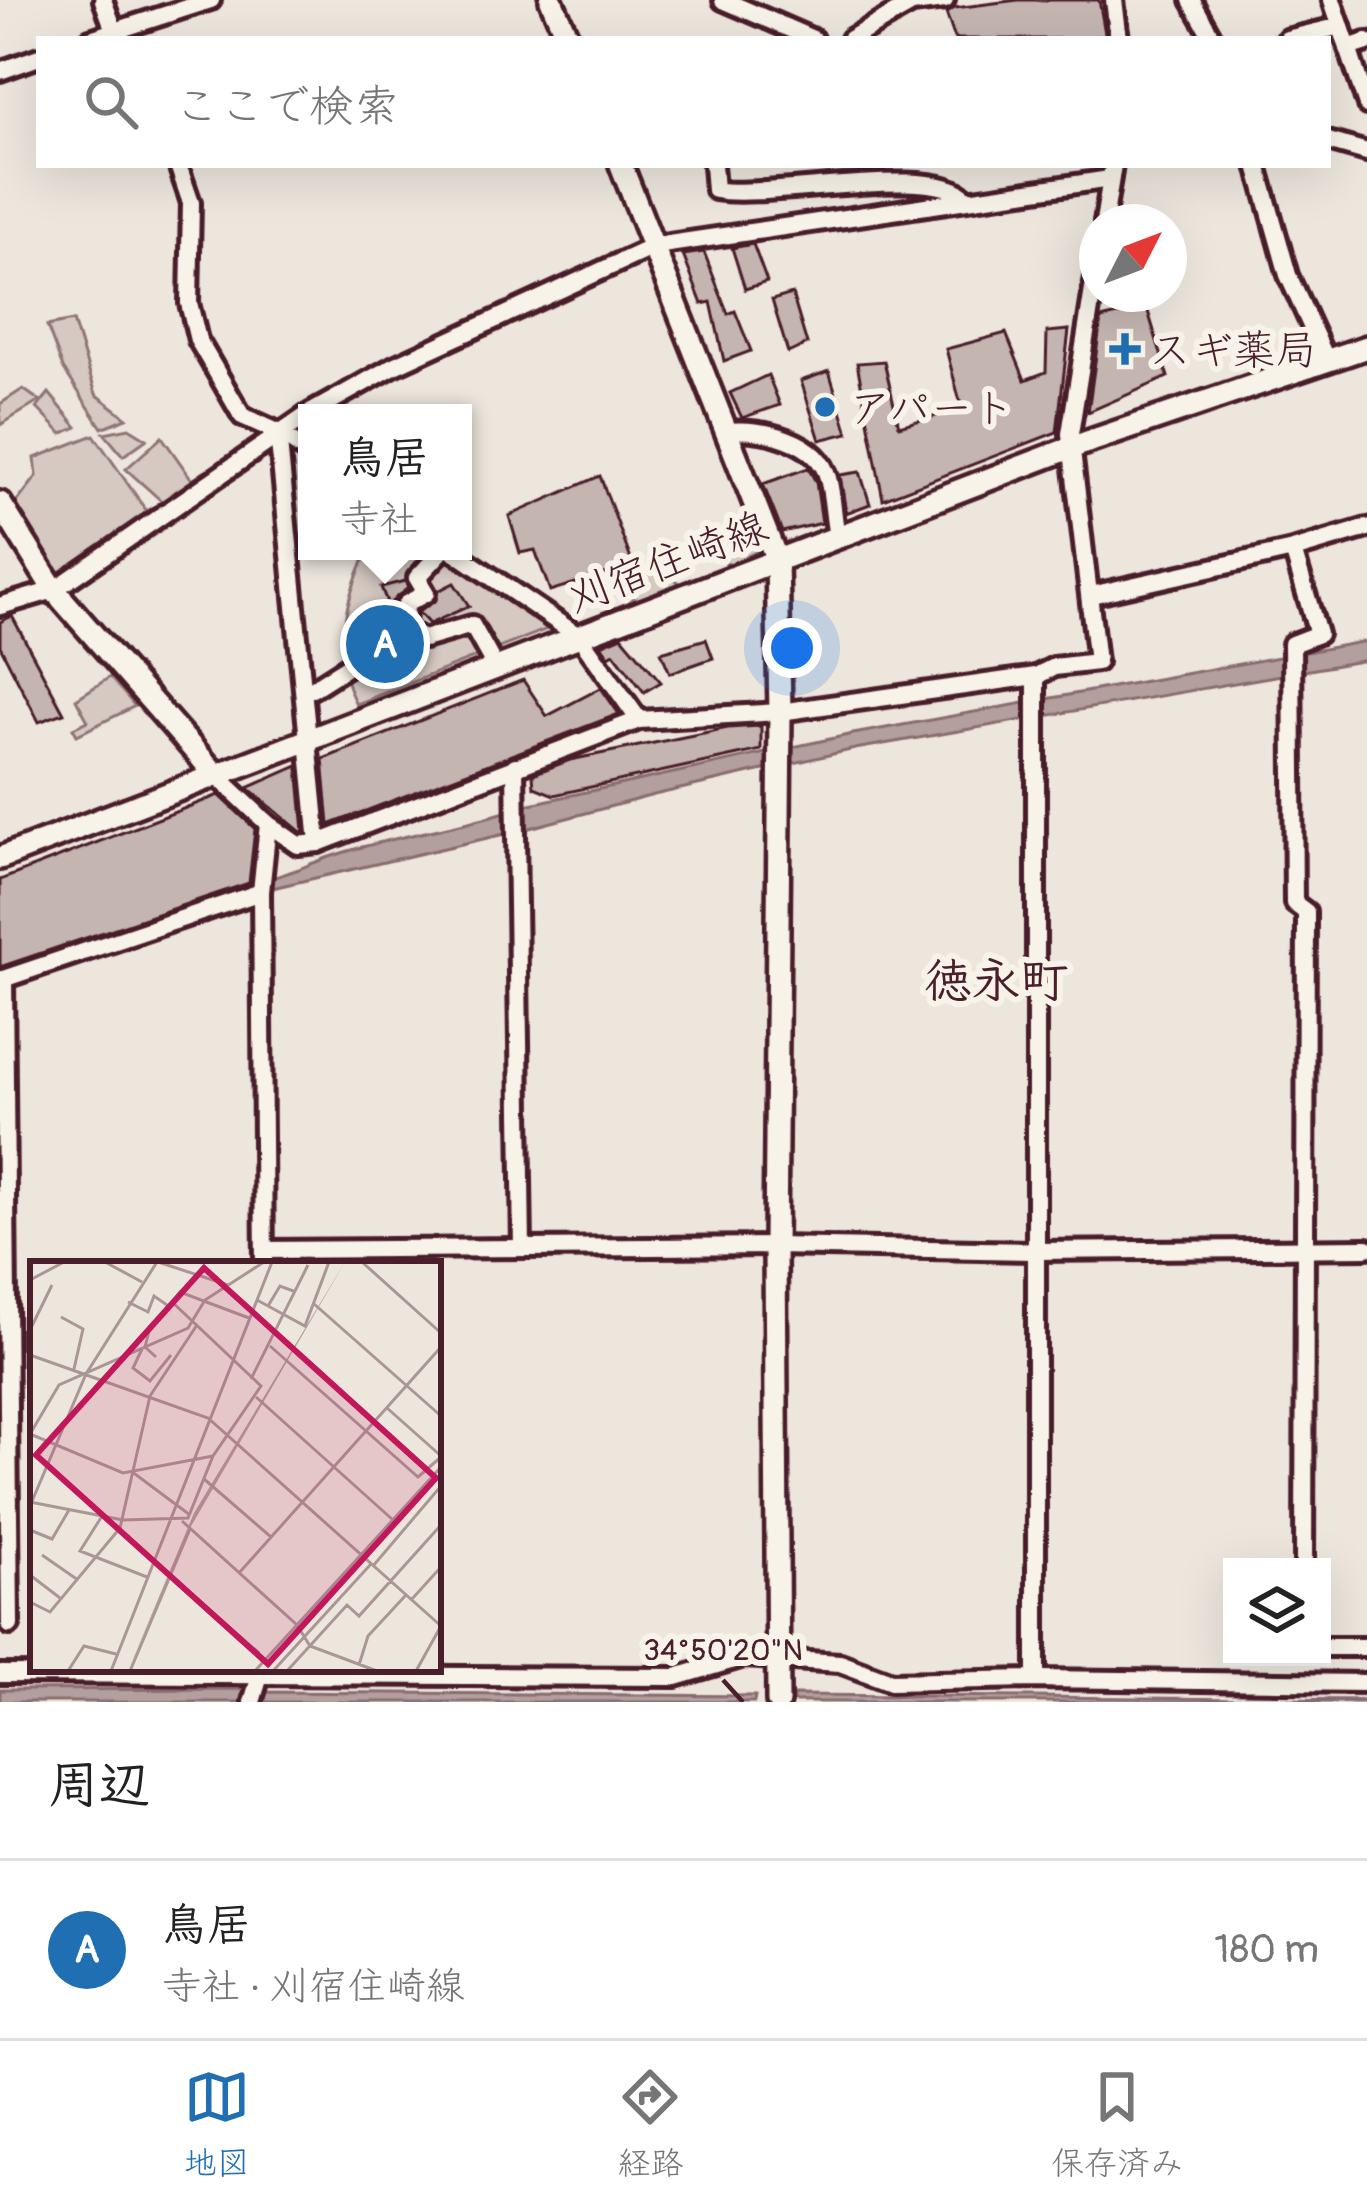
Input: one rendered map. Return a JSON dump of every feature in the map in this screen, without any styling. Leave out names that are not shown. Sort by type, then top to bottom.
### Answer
[{"type":"street","points":[[103,0],[115,35],[212,0]]},
{"type":"street","points":[[551,0],[567,36]]},
{"type":"street","points":[[724,0],[806,36]]},
{"type":"street","points":[[855,36],[913,4],[945,0]]},
{"type":"street","points":[[1114,0],[1119,36]]},
{"type":"street","points":[[1191,0],[1211,36]]},
{"type":"street","points":[[1333,0],[1367,105]]},
{"type":"street","points":[[1299,36],[1341,26]]},
{"type":"street","points":[[1348,48],[1367,42]]},
{"type":"street","points":[[0,71],[36,58]]},
{"type":"street","points":[[1331,141],[1367,152]]},
{"type":"street","points":[[179,168],[191,202],[189,303],[199,340],[242,416],[298,446]]},
{"type":"street","points":[[622,168],[777,560],[778,1702]]},
{"type":"street","points":[[713,168],[715,190],[722,192],[754,194],[921,182],[948,185],[967,199]]},
{"type":"street","points":[[1258,168],[1288,274],[1327,362]]},
{"type":"street","points":[[326,404],[394,365],[656,246],[1112,172],[1107,204]]},
{"type":"street","points":[[0,503],[54,590],[216,776],[298,845],[318,843],[639,720],[780,712],[1036,676],[1054,667],[1097,662],[1070,434],[1089,312]]},
{"type":"street","name":"刈宿住崎線","points":[[0,858],[1073,447],[1367,347]]},
{"type":"street","points":[[0,606],[54,590],[298,420]]},
{"type":"street","points":[[729,431],[791,440],[818,461],[827,472],[837,536]]},
{"type":"street","points":[[278,433],[318,843]]},
{"type":"street","points":[[1091,595],[1293,550],[1367,528]]},
{"type":"street","points":[[1293,550],[1318,634],[1292,644],[1294,903],[1306,912],[1304,1558]]},
{"type":"street","points":[[405,630],[406,604],[426,593],[417,578],[434,560]]},
{"type":"street","points":[[466,560],[580,637],[639,720]]},
{"type":"street","points":[[405,630],[424,638],[472,626],[493,663]]},
{"type":"street","points":[[312,689],[405,630]]},
{"type":"street","points":[[1036,676],[1036,1679]]},
{"type":"street","points":[[515,766],[521,1248]]},
{"type":"street","points":[[268,824],[261,892],[264,1257],[521,1248],[1367,1248]]},
{"type":"street","points":[[10,1625],[2,980],[261,892]]},
{"type":"street","points":[[1331,1647],[1367,1647]]},
{"type":"street","points":[[0,1674],[676,1677],[744,1658],[778,1666],[840,1664],[891,1682],[1367,1683]]},
{"type":"street","points":[[252,1702],[262,1676]]},
{"type":"shaded area","points":[[73,321],[96,394],[127,418],[102,428],[63,368],[47,326]]},
{"type":"shaded area","points":[[23,389],[40,401],[0,425],[0,404]]},
{"type":"shaded area","points":[[49,393],[77,427],[62,434],[37,408]]},
{"type":"shaded area","points":[[129,428],[147,439],[123,456],[104,433]]},
{"type":"shaded area","points":[[94,435],[150,516],[68,575],[51,574],[14,506],[37,476],[35,458]]},
{"type":"shaded area","points":[[162,437],[195,484],[166,505],[126,469]]},
{"type":"shaded area","points":[[755,531],[760,550],[726,566],[725,544]]},
{"type":"shaded area","points":[[364,560],[448,560],[550,628],[356,704],[348,686],[343,647],[353,588]]},
{"type":"shaded area","points":[[657,561],[681,585],[627,606]]},
{"type":"shaded area","points":[[1367,641],[1367,660],[855,749],[268,889],[0,978],[0,970],[326,858],[526,805],[853,734]]},
{"type":"shaded area","points":[[110,677],[135,706],[77,735],[73,728],[88,721],[76,699]]},
{"type":"shaded area","points":[[251,1689],[246,1702],[0,1702],[0,1690]]},
{"type":"shaded area","points":[[266,1692],[755,1696],[754,1702],[261,1702]]},
{"type":"shaded area","points":[[793,1695],[1367,1700],[1367,1702],[793,1702]]},
{"type":"building","points":[[1018,0],[1099,0],[1105,36],[954,36],[946,13]]},
{"type":"building","points":[[753,244],[767,282],[745,289],[732,248]]},
{"type":"building","points":[[704,252],[728,314],[735,311],[751,351],[724,361],[711,302],[702,304],[683,255]]},
{"type":"building","name":"アパート","points":[[792,294],[807,344],[788,353],[772,300]]},
{"type":"building","name":"スギ薬局","points":[[1148,312],[1168,377],[1088,412],[1101,319]]},
{"type":"building","points":[[1069,330],[1057,432],[883,499],[857,363],[884,361],[899,426],[962,409],[946,349],[1006,333],[1025,380],[1046,372],[1047,332]]},
{"type":"building","name":"アパート","points":[[829,371],[848,433],[820,440],[801,381]]},
{"type":"building","name":"アパート","points":[[768,375],[780,405],[742,418],[730,393]]},
{"type":"building","points":[[808,468],[816,482],[822,523],[782,532],[763,484]]},
{"type":"building","points":[[860,472],[870,504],[846,513],[840,475]]},
{"type":"building","points":[[600,476],[633,565],[550,591],[535,550],[520,553],[509,516]]},
{"type":"building","points":[[405,581],[408,588],[388,605],[381,587]]},
{"type":"building","points":[[454,583],[469,606],[429,624],[418,612],[436,600],[438,591]]},
{"type":"building","points":[[12,616],[64,713],[39,722],[0,646],[0,622]]},
{"type":"building","points":[[622,636],[661,682],[644,692],[614,653],[609,656],[601,645]]},
{"type":"building","points":[[706,639],[713,658],[670,673],[661,652]]},
{"type":"building","points":[[523,680],[547,716],[601,688],[619,714],[329,825],[323,759]]},
{"type":"building","points":[[761,726],[761,750],[554,795],[534,787],[533,774],[570,760],[728,728]]},
{"type":"building","points":[[298,766],[304,831],[301,832],[248,788]]},
{"type":"building","points":[[219,795],[255,829],[249,883],[0,967],[0,880]]},
{"type":"place","name":"スギ薬局","points":[[1125,349]]},
{"type":"place","name":"アパート","points":[[825,407]]},
{"type":"place","name":"鳥居","points":[[385,644]]},
{"type":"district","name":"徳永町","points":[[996,980]]}]
